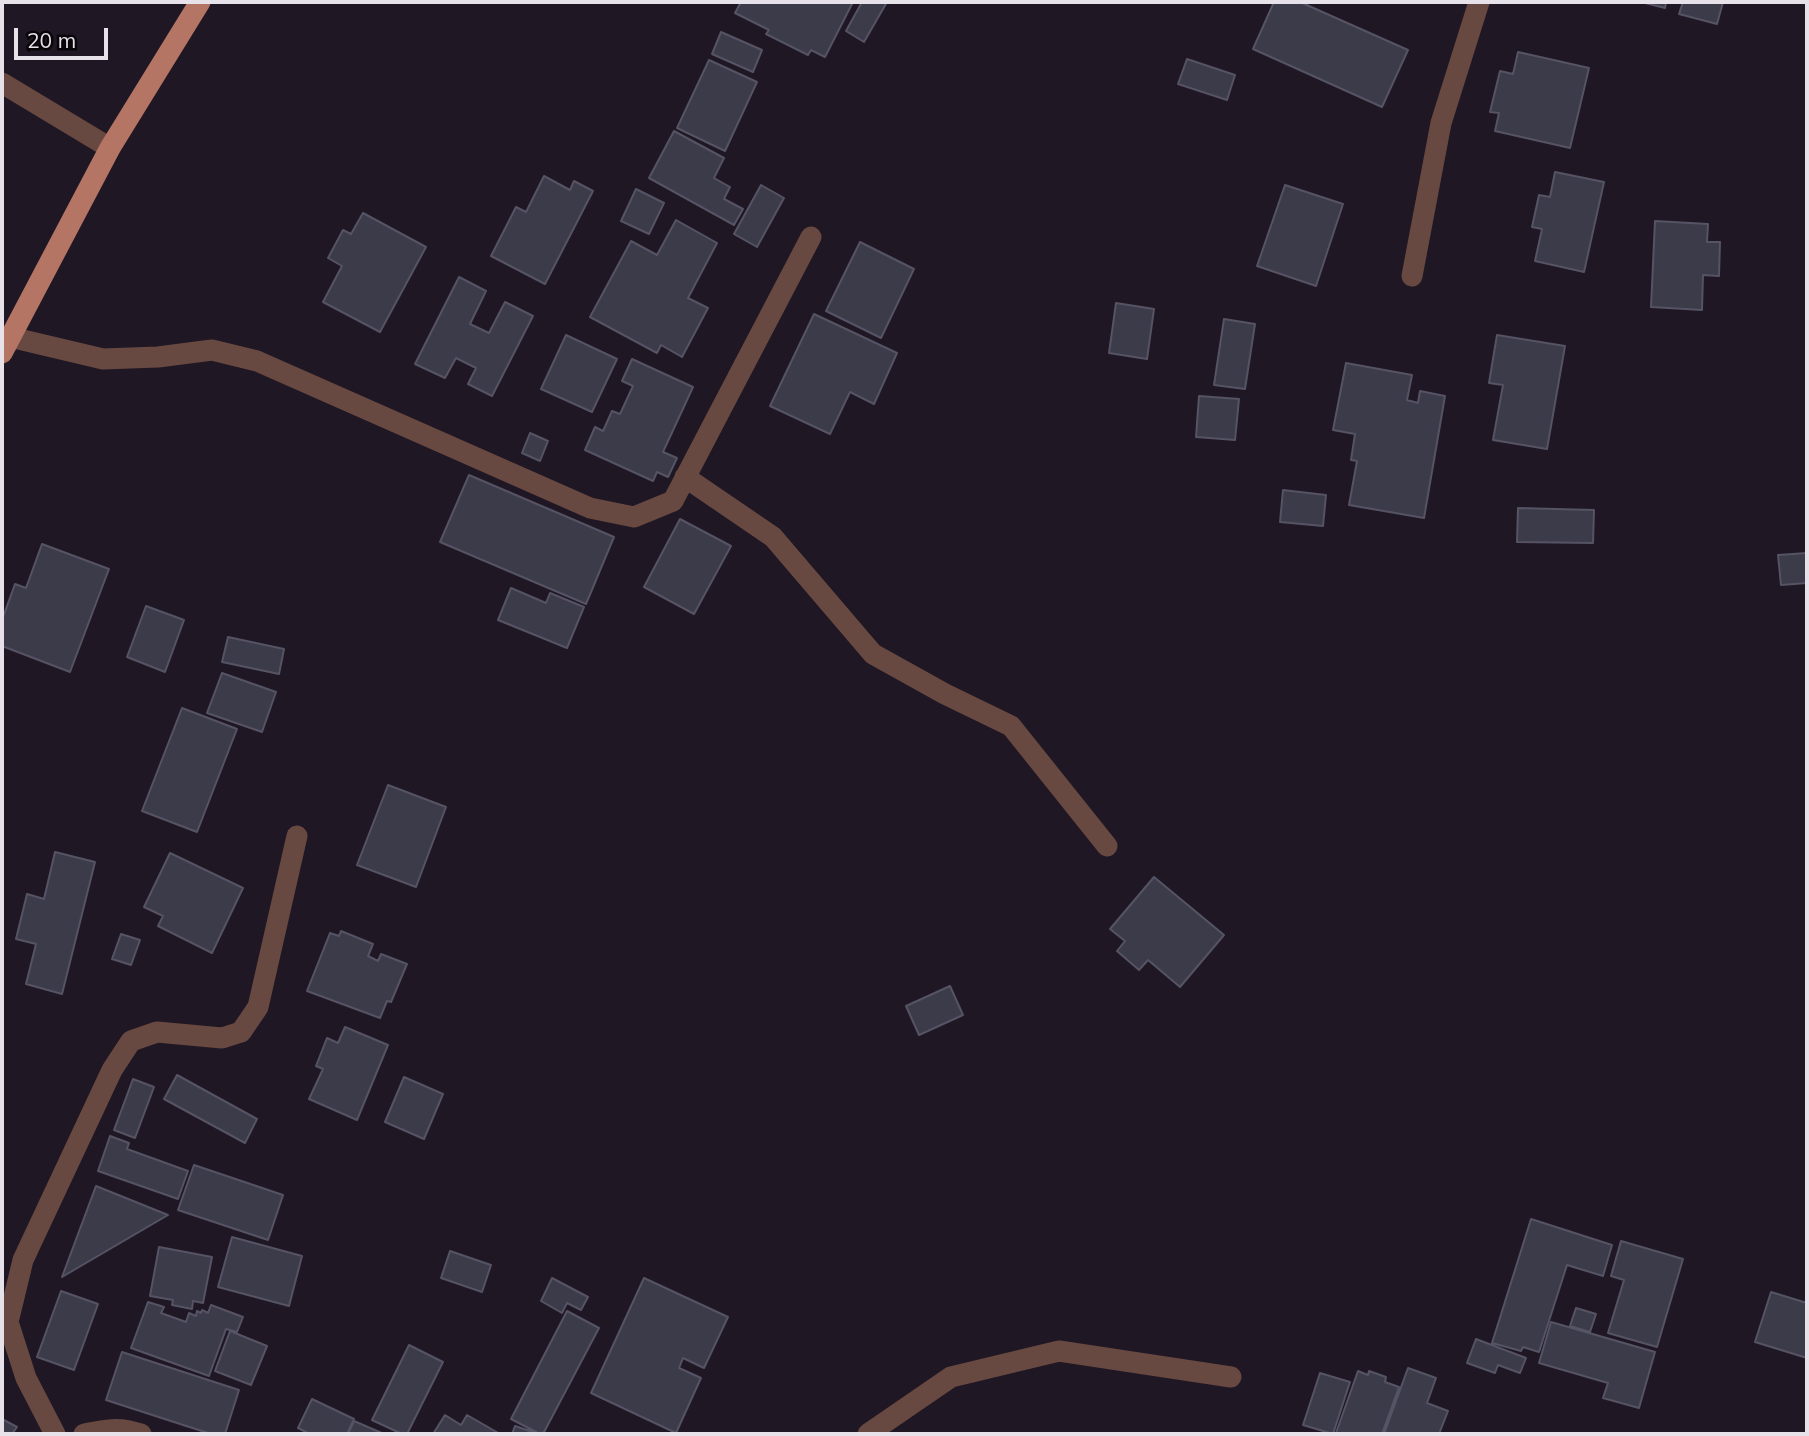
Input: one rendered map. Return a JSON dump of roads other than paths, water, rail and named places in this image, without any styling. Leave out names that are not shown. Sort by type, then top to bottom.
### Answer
[{"type":"main road","points":[[6,345],[110,148],[200,2]]},
{"type":"street","points":[[1412,276],[1441,124],[1479,2]]},
{"type":"street","points":[[2,83],[110,148]]},
{"type":"street","points":[[6,345],[103,359],[212,350],[257,361],[590,508],[635,517],[673,501],[811,237]]},
{"type":"street","points":[[685,477],[773,537],[873,654],[945,694],[1011,726],[1107,846]]},
{"type":"street","points":[[55,1434],[26,1378],[8,1322],[23,1260],[112,1070],[131,1041],[157,1032],[222,1038],[241,1032],[258,1007],[297,836]]},
{"type":"street","points":[[868,1434],[951,1377],[1059,1351],[1231,1377]]},
{"type":"street","points":[[84,1434],[106,1428],[123,1428],[141,1434]]}]
